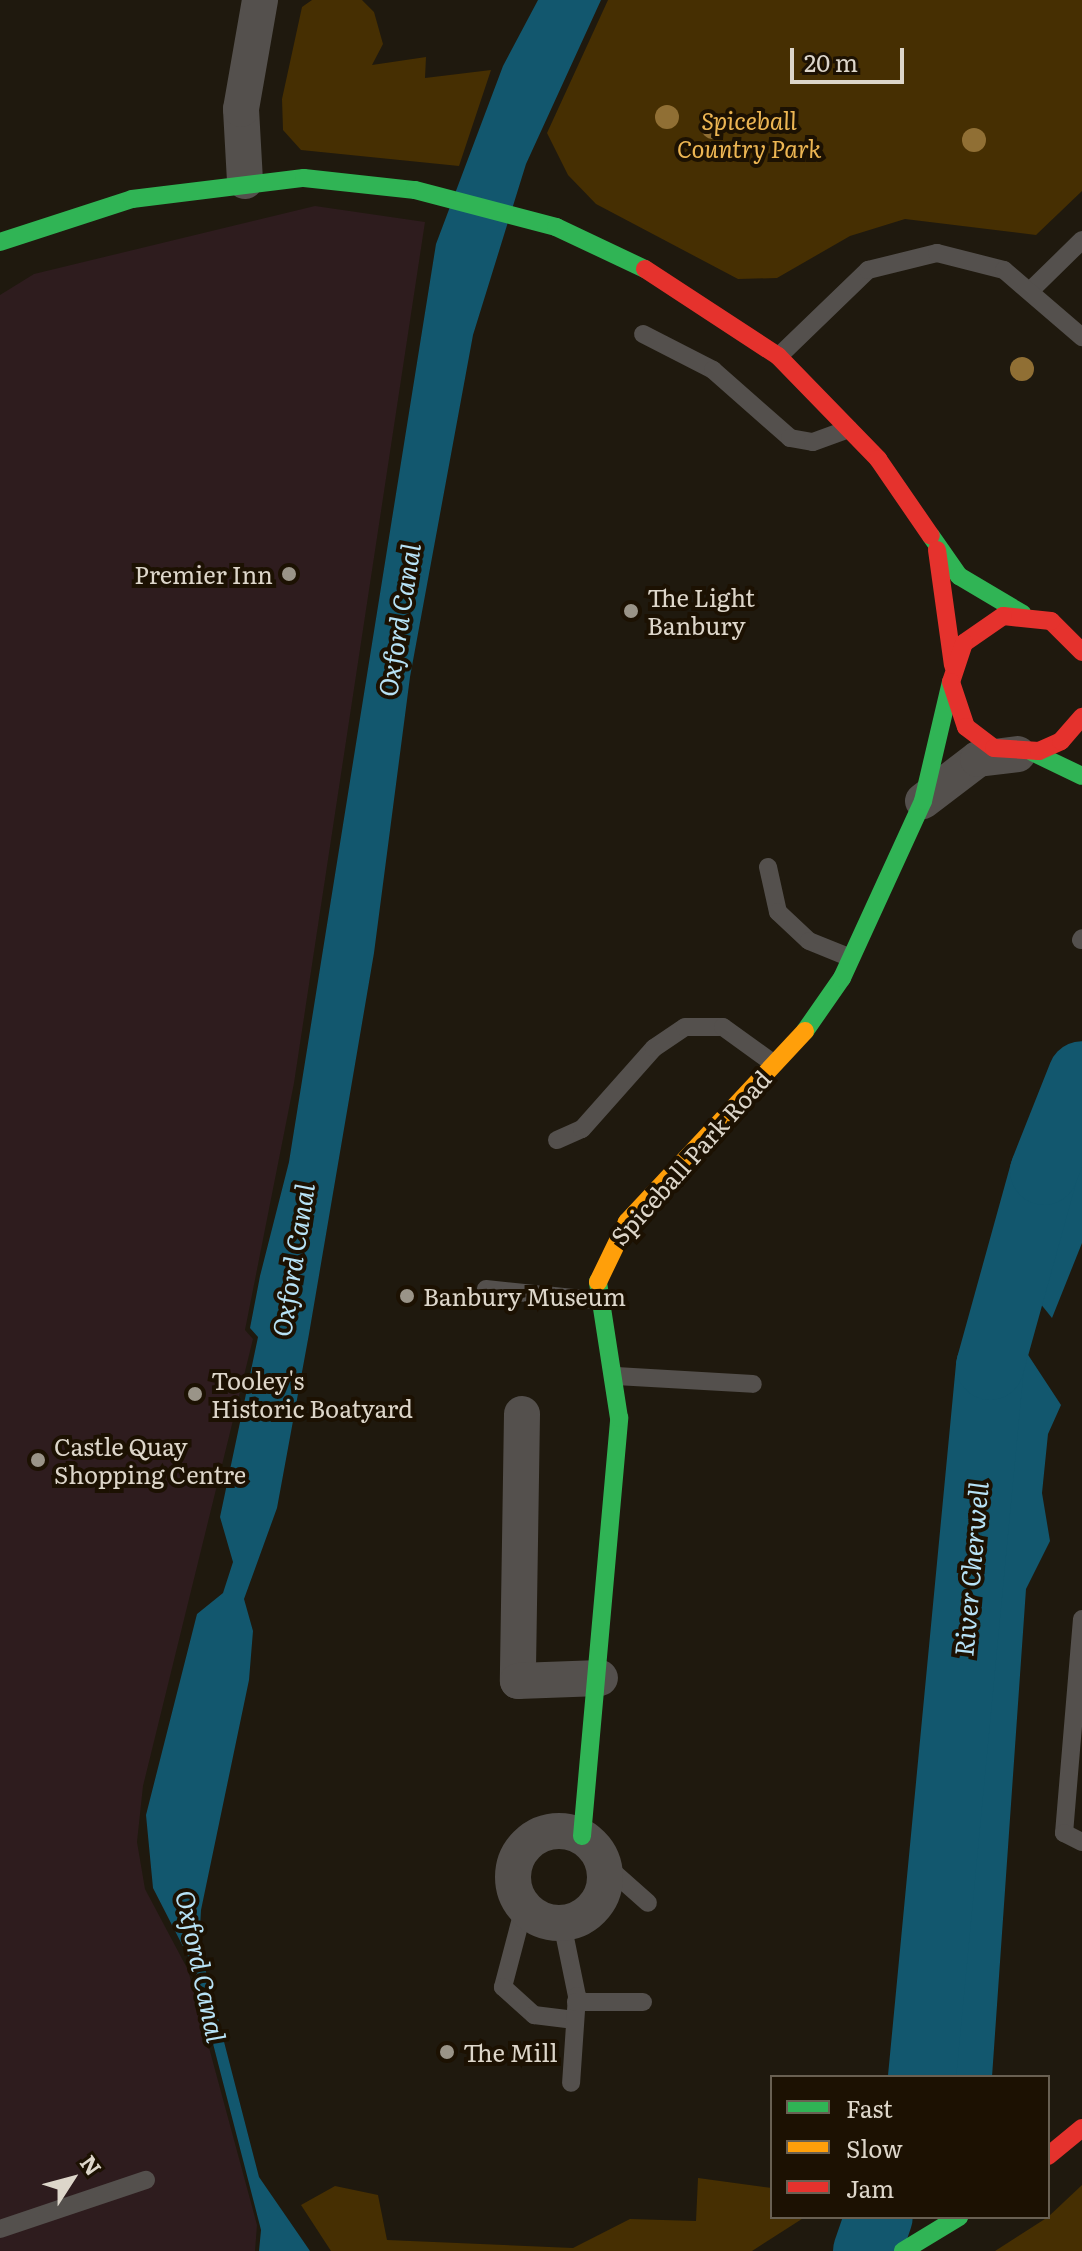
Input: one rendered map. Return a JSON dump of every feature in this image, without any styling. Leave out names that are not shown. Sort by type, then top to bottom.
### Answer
[{"type":"street","points":[[245,181],[242,93],[260,0]]},
{"type":"street","points":[[0,242],[132,199],[245,181],[348,180],[415,190],[556,227],[671,281],[778,356],[851,428],[899,485],[937,550],[977,591],[1023,614],[1051,621],[1082,652]]},
{"type":"street","points":[[937,550],[952,673],[966,727],[994,748],[1025,753],[1082,776]]},
{"type":"street","points":[[952,673],[981,626],[1023,614]]},
{"type":"street","name":"Spiceball Park Road","points":[[595,1300],[613,1239],[806,1030],[851,958],[923,801],[952,673]]},
{"type":"street","points":[[1025,753],[1061,741],[1082,717]]},
{"type":"street","name":"Spiceball Park Road","points":[[923,801],[978,759],[1025,753]]},
{"type":"street","points":[[593,1850],[550,1831],[524,1845],[513,1871],[524,1907],[562,1923],[597,1903],[593,1850],[616,1376],[595,1300]]},
{"type":"street","points":[[522,1414],[518,1681],[600,1678]]},
{"type":"street","points":[[1050,2154],[1082,2128]]},
{"type":"street","points":[[903,2251],[956,2219]]},
{"type":"lane","points":[[1032,289],[1082,240]]},
{"type":"lane","points":[[778,356],[844,289],[891,260],[937,253],[979,258],[1032,289],[1082,337]]},
{"type":"lane","points":[[643,334],[713,370],[790,438],[813,442],[851,428]]},
{"type":"lane","points":[[768,867],[778,912],[809,941],[851,958]]},
{"type":"lane","points":[[557,1140],[589,1124],[654,1048],[685,1027],[723,1027],[773,1063]]},
{"type":"lane","points":[[486,1289],[595,1300]]},
{"type":"lane","points":[[616,1376],[753,1384]]},
{"type":"lane","points":[[1082,1619],[1064,1833],[1082,1842]]},
{"type":"lane","points":[[593,1850],[648,1903]]},
{"type":"lane","points":[[524,1907],[503,1987],[534,2015],[643,2002]]},
{"type":"lane","points":[[562,1923],[576,2011],[571,2083]]},
{"type":"lane","points":[[0,2229],[146,2180]]},
{"type":"shaded area","points":[[315,206],[425,222],[294,1083],[245,1330],[253,1339],[143,1786],[137,1842],[145,1889],[188,1970],[257,2225],[255,2251],[0,2251],[0,295],[34,274]]},
{"type":"green space","points":[[312,0],[362,0],[374,12],[383,44],[372,65],[426,57],[425,78],[491,70],[459,166],[301,150],[283,130],[282,99],[302,7]]},
{"type":"green space","name":"Spiceball Country Park","points":[[608,0],[1082,0],[1082,191],[1036,235],[905,219],[850,236],[777,278],[738,279],[596,204],[568,175],[547,133]]},
{"type":"green space","points":[[698,2178],[770,2188],[770,2219],[802,2219],[752,2251],[331,2251],[301,2205],[335,2186],[378,2195],[387,2240],[573,2248],[630,2219],[696,2221]]},
{"type":"green space","points":[[1082,2185],[1082,2251],[995,2251],[1045,2219],[1050,2219],[1050,2215]]},
{"type":"water","name":"Oxford Canal","points":[[538,0],[601,0],[526,164],[473,335],[410,677],[374,953],[309,1334],[277,1508],[244,1599],[253,1631],[249,1680],[201,1910],[199,1945],[259,2177],[310,2251],[259,2251],[261,2230],[193,1966],[153,1888],[146,1815],[197,1614],[223,1593],[233,1562],[220,1517],[258,1337],[250,1328],[260,1276],[289,1162],[436,244],[503,66]]},
{"type":"water","points":[[1082,1097],[1082,1243],[1052,1318],[1023,1282]]},
{"type":"water","points":[[1011,1329],[1061,1405],[1048,1434],[1042,1493],[1050,1541],[1026,1589],[992,2075],[938,2075],[991,1437]]},
{"type":"waterway","name":"River Cherwell","points":[[922,2075],[990,1366],[1044,1171],[1082,1075]]},
{"type":"waterway","name":"River Cherwell","points":[[867,2251],[878,2219]]},
{"type":"traffic: fast","points":[[0,242],[132,199],[304,178],[415,190],[556,227],[645,269]]},
{"type":"traffic: fast","points":[[931,536],[959,576],[1023,614]]},
{"type":"traffic: fast","points":[[805,1031],[842,978],[923,801],[951,682]]},
{"type":"traffic: fast","points":[[1032,752],[1082,776]]},
{"type":"traffic: fast","points":[[582,1836],[619,1418],[598,1282]]},
{"type":"traffic: fast","points":[[903,2251],[956,2219]]},
{"type":"traffic: slow","points":[[598,1282],[627,1222],[805,1031]]},
{"type":"traffic: jam","points":[[645,269],[778,356],[878,459],[931,536]]},
{"type":"traffic: jam","points":[[937,550],[953,665]]},
{"type":"traffic: jam","points":[[1082,652],[1051,621],[1003,616],[964,643],[951,682],[966,727],[994,748],[1039,751],[1061,741],[1082,717]]},
{"type":"traffic: jam","points":[[1050,2154],[1082,2128]]},
{"type":"place","name":"Premier Inn","points":[[289,574]]},
{"type":"place","name":"The Light Banbury","points":[[631,611]]},
{"type":"place","name":"Banbury Museum","points":[[407,1296]]},
{"type":"place","name":"Tooley's Historic Boatyard","points":[[195,1394]]},
{"type":"place","name":"Castle Quay Shopping Centre","points":[[38,1460]]},
{"type":"place","name":"The Mill","points":[[447,2052]]}]
